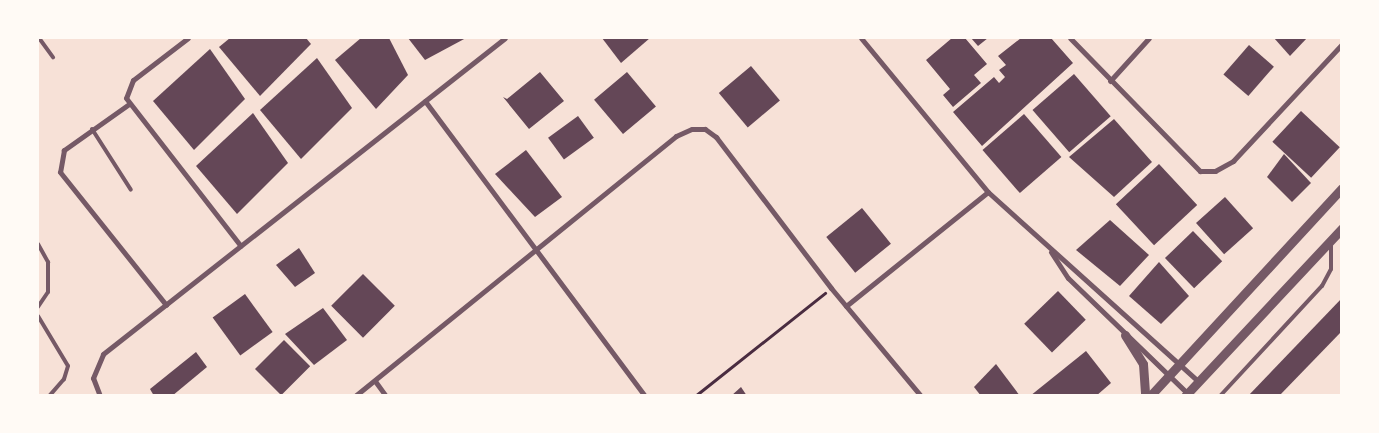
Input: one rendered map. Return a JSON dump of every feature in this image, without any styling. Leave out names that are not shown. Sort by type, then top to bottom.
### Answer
[{"type":"street","points":[[188,38],[133,80],[127,88],[129,104],[241,246]]},
{"type":"street","points":[[100,396],[92,378],[95,366],[103,354],[505,38]]},
{"type":"street","points":[[861,38],[988,192],[1051,252],[1198,381]]},
{"type":"street","points":[[1070,38],[1200,171],[1215,172],[1233,161],[1342,44]]},
{"type":"street","points":[[1110,81],[1150,38]]},
{"type":"street","points":[[425,101],[537,246],[645,396]]},
{"type":"street","points":[[129,104],[64,150],[60,172],[166,305]]},
{"type":"street","points":[[355,396],[537,246],[676,136],[692,129],[706,129],[716,137],[831,288],[920,396]]},
{"type":"street","points":[[1150,396],[1342,188]]},
{"type":"street","points":[[846,306],[988,192]]},
{"type":"street","points":[[1051,252],[1061,270],[1186,394],[1342,228]]},
{"type":"street","points":[[1125,334],[1143,364],[1145,396]]},
{"type":"street","points":[[375,381],[386,396]]},
{"type":"lane","points":[[39,38],[53,57]]},
{"type":"lane","points":[[92,129],[131,190]]},
{"type":"lane","points":[[1220,396],[1322,286],[1331,269],[1331,240]]},
{"type":"lane","points":[[38,244],[48,262],[48,292],[38,307]]},
{"type":"lane","points":[[38,316],[68,366],[64,379],[49,396]]},
{"type":"path","points":[[696,396],[831,288]]},
{"type":"building","points":[[230,38],[306,38],[311,44],[260,96],[219,47]]},
{"type":"building","points":[[361,38],[389,38],[408,75],[376,109],[335,60]]},
{"type":"building","points":[[408,38],[466,38],[425,60]]},
{"type":"building","points":[[602,38],[650,38],[621,63]]},
{"type":"building","points":[[952,38],[965,38],[987,64],[974,75],[981,83],[953,107],[943,95],[950,89],[926,60]]},
{"type":"building","points":[[971,38],[988,38],[978,46]]},
{"type":"building","points":[[1021,38],[1051,38],[1073,63],[982,146],[953,112],[994,77],[999,83],[1005,77],[999,70],[1006,65],[998,56]]},
{"type":"building","points":[[1274,38],[1307,38],[1290,56]]},
{"type":"building","points":[[1249,45],[1274,67],[1248,96],[1223,74]]},
{"type":"building","points":[[210,49],[245,99],[194,150],[153,101]]},
{"type":"building","points":[[317,58],[352,108],[301,159],[260,110]]},
{"type":"building","points":[[751,66],[780,100],[748,127],[719,93]]},
{"type":"building","points":[[540,72],[564,101],[529,129],[503,97],[507,99]]},
{"type":"building","points":[[627,72],[656,106],[623,134],[594,100]]},
{"type":"building","points":[[1074,74],[1111,116],[1069,152],[1032,110]]},
{"type":"building","points":[[1301,111],[1340,147],[1311,178],[1272,142]]},
{"type":"building","points":[[253,113],[288,163],[237,214],[196,166]]},
{"type":"building","points":[[1024,114],[1061,157],[1020,193],[982,150]]},
{"type":"building","points":[[578,116],[594,138],[564,160],[548,138]]},
{"type":"building","points":[[1114,119],[1152,162],[1114,197],[1069,157]]},
{"type":"building","points":[[526,150],[562,197],[535,217],[495,174]]},
{"type":"building","points":[[1284,154],[1311,183],[1292,202],[1267,177]]},
{"type":"building","points":[[1159,164],[1197,205],[1154,245],[1116,204]]},
{"type":"building","points":[[1225,197],[1253,228],[1224,254],[1196,223]]},
{"type":"building","points":[[862,208],[891,244],[855,273],[826,237]]},
{"type":"building","points":[[1110,220],[1149,255],[1120,286],[1076,250]]},
{"type":"building","points":[[1193,231],[1222,261],[1194,288],[1165,258]]},
{"type":"building","points":[[299,248],[315,273],[295,287],[276,265]]},
{"type":"building","points":[[1159,262],[1189,296],[1161,324],[1129,296]]},
{"type":"building","points":[[363,274],[395,306],[363,338],[331,306]]},
{"type":"building","points":[[1058,291],[1086,320],[1052,352],[1024,324]]},
{"type":"building","points":[[245,294],[273,332],[240,356],[213,318]]},
{"type":"building","points":[[1342,298],[1342,331],[1279,396],[1248,396]]},
{"type":"building","points":[[323,308],[347,340],[314,365],[285,334]]},
{"type":"building","points":[[284,340],[310,366],[281,395],[255,369]]},
{"type":"building","points":[[1086,351],[1111,383],[1096,396],[1030,396]]},
{"type":"building","points":[[196,352],[207,367],[172,396],[154,396],[150,389]]},
{"type":"building","points":[[996,364],[1020,396],[981,396],[974,387]]},
{"type":"building","points":[[741,387],[747,396],[731,396]]}]
